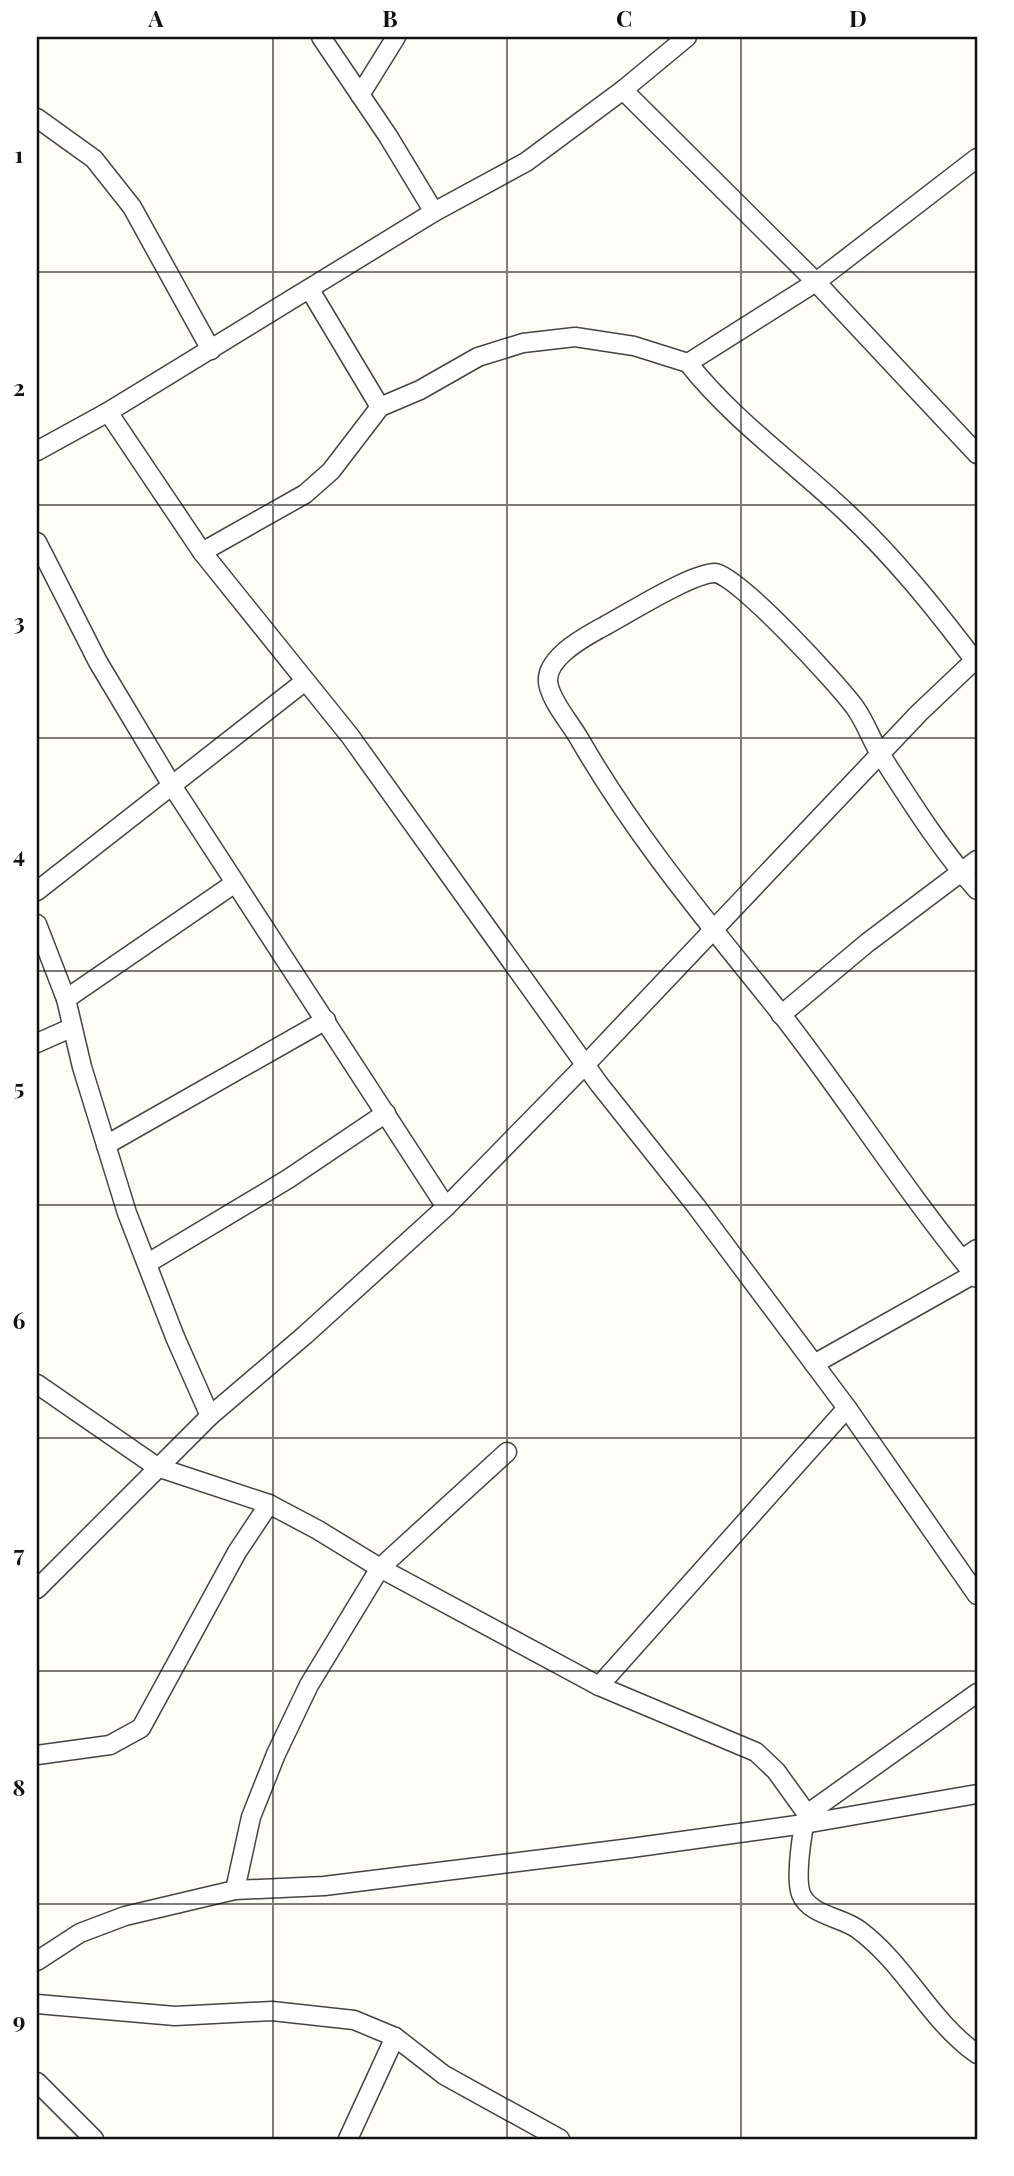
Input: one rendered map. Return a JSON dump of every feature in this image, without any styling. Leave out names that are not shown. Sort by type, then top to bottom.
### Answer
[{"type":"street","points":[[321,37],[434,212]]},
{"type":"street","points":[[360,96],[396,37]]},
{"type":"street","points":[[37,451],[211,350],[434,212],[526,162],[623,90],[687,37]]},
{"type":"street","points":[[623,90],[816,282],[977,454]]},
{"type":"street","points":[[37,118],[94,159],[132,207],[211,350]]},
{"type":"street","points":[[688,363],[816,282],[977,158]]},
{"type":"street","points":[[310,290],[380,407]]},
{"type":"street","points":[[37,1589],[210,1416],[305,1335],[446,1206],[587,1063],[880,754],[976,659],[927,596],[847,512],[715,397],[688,363],[634,346],[575,337],[523,343],[478,356],[420,390],[380,407],[331,471],[305,494],[202,552]]},
{"type":"street","points":[[108,412],[202,552],[350,736],[478,920],[587,1063],[598,1084],[696,1206],[847,1408],[977,1595]]},
{"type":"street","points":[[37,542],[98,662],[171,784],[446,1206]]},
{"type":"street","points":[[814,1364],[976,1276],[781,1015],[650,849],[591,760],[548,685],[551,670],[563,653],[592,633],[677,588],[711,573],[725,574],[755,600],[858,711],[880,754],[977,890]]},
{"type":"street","points":[[37,891],[304,682]]},
{"type":"street","points":[[781,1015],[867,943],[977,860]]},
{"type":"street","points":[[66,999],[234,883]]},
{"type":"street","points":[[37,924],[66,999],[71,1028],[127,1213],[175,1337],[210,1416]]},
{"type":"street","points":[[106,1145],[326,1020]]},
{"type":"street","points":[[37,1043],[71,1028]]},
{"type":"street","points":[[148,1263],[288,1179],[386,1113]]},
{"type":"street","points":[[962,1259],[977,1249]]},
{"type":"street","points":[[37,1384],[157,1467],[268,1504],[318,1530],[380,1569],[599,1686],[756,1752],[776,1770],[805,1819],[801,1894],[813,1909],[857,1928],[884,1951],[911,1982],[946,2030],[977,2054]]},
{"type":"street","points":[[599,1686],[847,1408]]},
{"type":"street","points":[[235,1890],[251,1817],[276,1754],[309,1685],[380,1569],[507,1452]]},
{"type":"street","points":[[37,1755],[110,1745],[141,1728],[237,1552],[268,1504]]},
{"type":"street","points":[[805,1819],[977,1693]]},
{"type":"street","points":[[37,1961],[80,1933],[125,1916],[235,1890],[324,1886],[977,1794]]},
{"type":"street","points":[[37,2004],[175,2016],[272,2011],[354,2020],[395,2038],[444,2075],[560,2139]]},
{"type":"street","points":[[348,2139],[395,2038]]},
{"type":"street","points":[[37,2082],[94,2139]]}]
